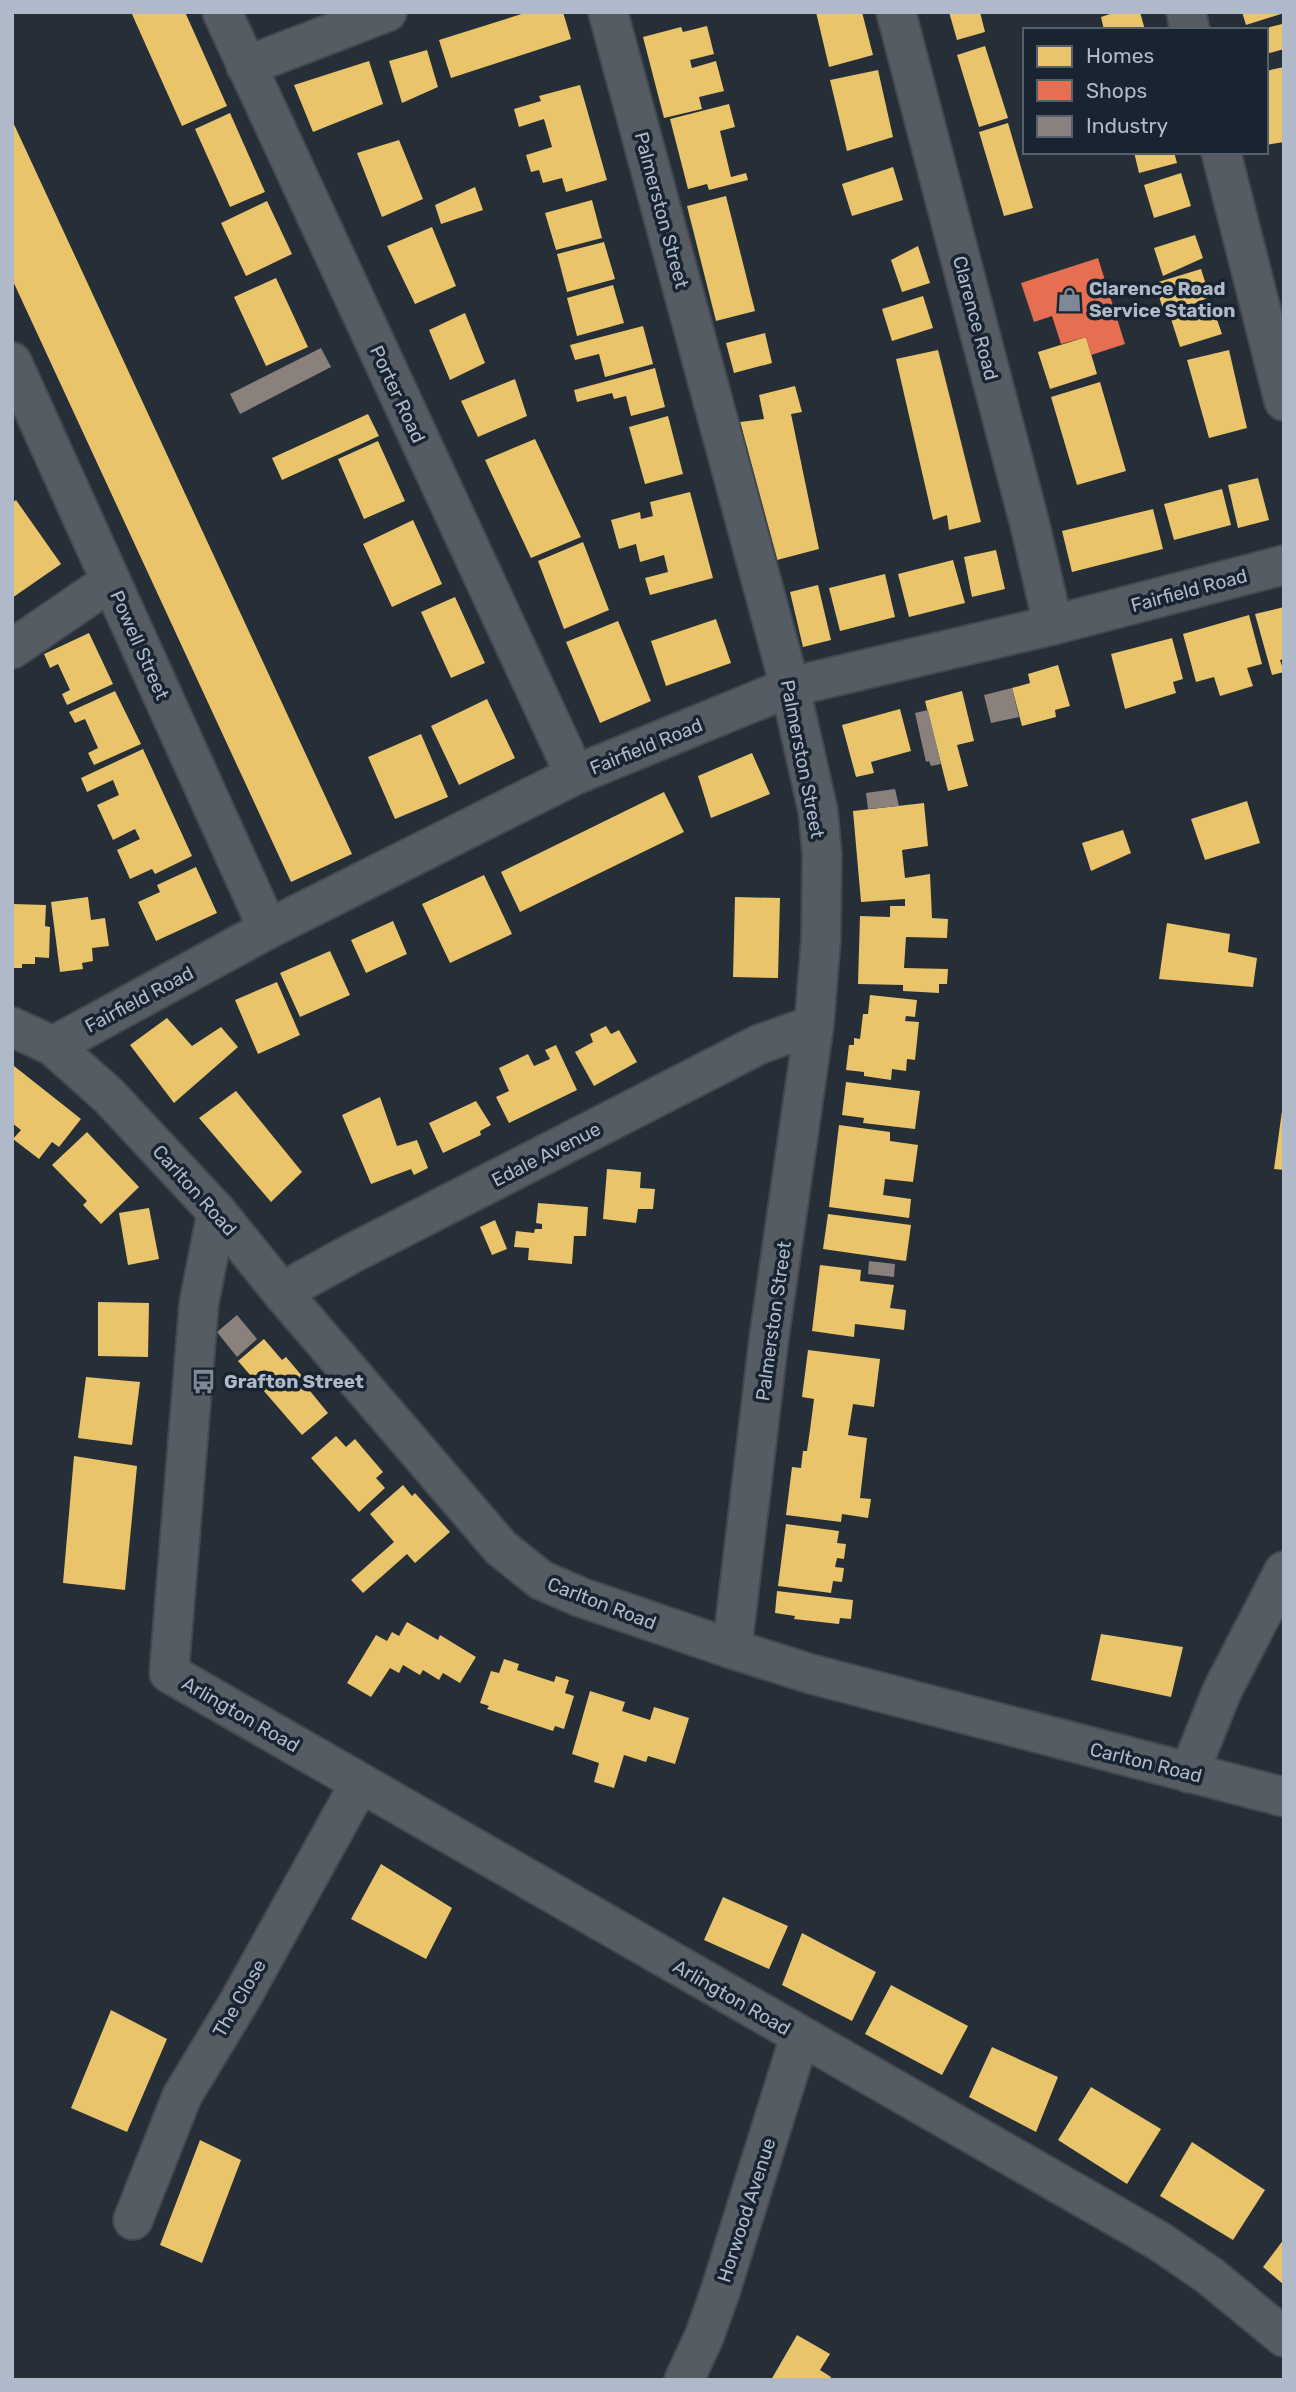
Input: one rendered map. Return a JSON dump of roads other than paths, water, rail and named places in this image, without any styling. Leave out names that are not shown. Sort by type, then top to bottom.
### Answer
[{"type":"street","name":"Porter Road","points":[[222,12],[575,775]]},
{"type":"street","points":[[246,66],[387,12]]},
{"type":"street","name":"Palmerston Street","points":[[608,12],[790,687],[818,811],[822,854],[821,939],[814,1025],[769,1338],[732,1649]]},
{"type":"street","name":"Clarence Road","points":[[897,12],[1031,529],[1053,625]]},
{"type":"street","points":[[1222,154],[1284,401]]},
{"type":"street","name":"Powell Street","points":[[12,362],[268,929]]},
{"type":"street","name":"Fairfield Road","points":[[53,1046],[268,929],[575,775],[790,687],[1053,625],[1284,565]]},
{"type":"street","points":[[12,649],[111,581]]},
{"type":"street","name":"Edale Avenue","points":[[284,1295],[298,1283],[346,1256],[748,1050],[779,1036],[814,1025]]},
{"type":"street","name":"Carlton Road","points":[[12,1027],[53,1046],[109,1096],[217,1212],[284,1295],[501,1548],[541,1580],[580,1597],[811,1674],[1284,1797]]},
{"type":"street","name":"Arlington Road","points":[[217,1212],[199,1303],[169,1673],[1159,2241],[1210,2276],[1284,2337]]},
{"type":"street","points":[[1189,1773],[1222,1691],[1284,1571]]},
{"type":"street","name":"The Close","points":[[133,2220],[182,2096],[240,2000],[360,1783]]},
{"type":"street","name":"Horwood Avenue","points":[[684,2380],[704,2337],[720,2292],[800,2036]]},
{"type":"place","name":"Clarence Road Service Station","points":[[1069,299]]},
{"type":"place","name":"Grafton Street","points":[[204,1381]]}]
